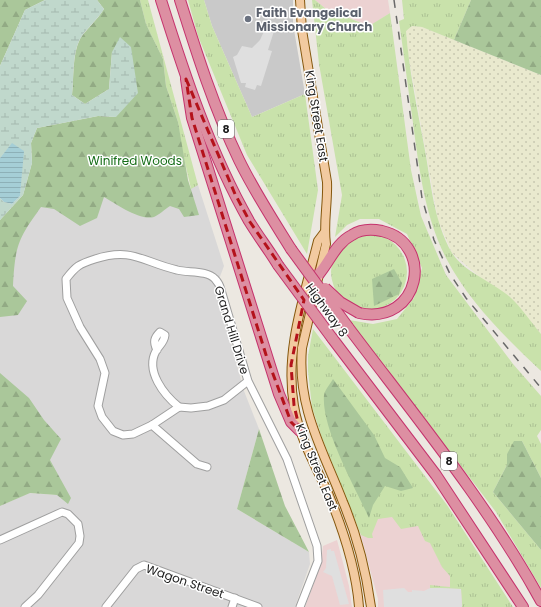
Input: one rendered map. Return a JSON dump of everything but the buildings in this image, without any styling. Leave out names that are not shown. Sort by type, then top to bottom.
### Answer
[{"type":"highway","name":"Highway 8","points":[[161,0],[186,79],[235,194],[250,222],[278,265],[436,475],[523,607]]},
{"type":"highway","name":"Highway 8","points":[[180,0],[205,78],[238,159],[252,186],[291,249],[490,518],[541,601]]},
{"type":"highway","points":[[186,79],[192,118],[267,358],[291,422],[300,431]]},
{"type":"highway","points":[[291,249],[300,256],[332,296],[359,313],[375,315],[393,310],[410,292],[413,284],[415,269],[411,254],[400,240],[387,232],[374,230],[353,234],[339,245],[329,262],[319,274]]},
{"type":"main road","name":"King Street East","points":[[300,0],[302,30],[327,182],[328,201],[324,233],[326,244],[302,348],[301,364],[303,395],[314,433],[343,502],[357,541],[368,584],[371,607]]},
{"type":"main road","name":"King Street East","points":[[324,233],[318,242],[293,349],[292,391],[300,431],[328,494],[345,538],[356,584],[359,607]]},
{"type":"street","name":"Grand Hill Drive","points":[[248,380],[224,400],[208,406],[191,408],[179,407],[152,425],[133,434],[122,435],[112,431],[102,418],[98,406],[105,373],[100,359],[80,327],[66,298],[66,279],[76,266],[108,255],[120,253],[136,256],[178,270],[208,275],[215,278],[221,290],[248,380],[286,459],[317,546],[318,561],[300,607]]},
{"type":"street","points":[[157,350],[153,361],[160,387],[169,400],[179,407]]},
{"type":"street","points":[[152,425],[197,464],[207,467]]},
{"type":"street","points":[[0,540],[62,512],[68,514],[78,524],[80,536],[76,547],[38,595],[25,607]]},
{"type":"street","name":"Wagon Street","points":[[106,607],[136,570],[144,565],[258,607]]},
{"type":"street","points":[[232,607],[235,598]]},
{"type":"highlighted area","points":[[186,79],[235,194],[250,222],[304,300],[291,365],[294,405],[300,431],[291,422],[267,358],[192,118]]},
{"type":"shaded area","points":[[204,0],[293,0],[293,24],[305,94],[252,117],[212,26]]},
{"type":"shaded area","points":[[315,0],[388,0],[390,13],[370,26],[326,9]]},
{"type":"shaded area","points":[[266,27],[274,31],[268,50],[272,51],[261,86],[257,85],[255,90],[245,87],[246,83],[241,83],[233,57],[237,55],[242,46],[252,48],[260,40]]},
{"type":"shaded area","points":[[198,185],[224,266],[216,287],[244,391],[259,429],[237,509],[309,552],[310,564],[295,607],[0,607],[0,506],[29,493],[57,495],[0,390],[0,274],[36,196],[108,188],[149,210]]},
{"type":"shaded area","points":[[393,515],[427,522],[465,585],[467,607],[378,607],[378,599],[360,532],[377,517]]},
{"type":"shaded area","points":[[337,540],[349,586],[352,607],[305,607],[321,564],[323,546]]},
{"type":"shaded area","points":[[331,549],[331,551],[334,551],[349,604],[340,605],[332,576],[323,572],[326,568],[327,550]]},
{"type":"shaded area","points":[[404,588],[408,592],[412,592],[412,590],[424,591],[430,588],[461,589],[462,607],[384,607],[383,590]]},
{"type":"green space","points":[[0,0],[45,0],[25,10],[0,66]]},
{"type":"green space","points":[[45,0],[97,0],[104,9],[82,36],[77,45],[74,59],[72,95],[85,104],[109,89],[112,52],[120,37],[131,47],[138,93],[116,117],[98,116],[37,128],[31,143],[32,163],[23,195],[0,220],[0,198],[4,202],[12,204],[20,196],[23,151],[12,144],[0,158],[0,66],[25,10]]},
{"type":"green space","name":"Winifred Woods","points":[[97,0],[140,0],[146,24],[163,59],[166,86],[178,122],[188,180],[199,215],[184,217],[179,209],[170,206],[154,217],[142,217],[128,211],[104,197],[97,218],[80,226],[54,209],[41,207],[27,227],[19,244],[15,261],[13,286],[27,301],[18,315],[0,317],[0,220],[23,195],[32,163],[31,143],[37,128],[98,116],[116,117],[112,52],[109,89],[85,104],[72,95],[74,59],[77,45],[82,36],[104,9]]},
{"type":"green space","points":[[140,0],[148,0],[198,185],[191,189],[181,145],[178,122],[166,86],[163,59],[146,24]]},
{"type":"green space","points":[[188,0],[204,0],[212,26],[252,117],[305,94],[318,190],[307,254],[247,155],[198,36]]},
{"type":"green space","points":[[312,0],[315,0],[326,9],[369,26],[390,13],[411,170],[421,216],[446,275],[513,364],[541,396],[541,430],[537,436],[541,444],[541,478],[522,441],[507,454],[507,465],[493,492],[541,550],[541,588],[496,512],[349,320],[373,324],[397,319],[414,298],[422,268],[407,234],[379,219],[360,219],[347,225],[335,237],[342,195],[319,64]]},
{"type":"green space","points":[[402,0],[471,0],[454,40],[422,27],[412,26],[406,31],[411,74],[434,200],[441,227],[452,253],[457,260],[510,297],[541,334],[541,371],[501,332],[465,289],[446,258],[433,226],[424,192],[418,158],[399,21],[404,19]]},
{"type":"green space","points":[[471,0],[541,0],[541,75],[454,40]]},
{"type":"green space","points":[[412,26],[422,27],[541,75],[541,334],[510,297],[482,279],[452,253],[438,220],[408,53],[406,31]]},
{"type":"green space","points":[[362,234],[376,234],[390,240],[401,251],[407,265],[407,279],[404,287],[396,299],[390,304],[376,310],[362,310],[348,304],[337,293],[331,279],[331,265],[337,251],[348,240]]},
{"type":"green space","points":[[394,269],[402,283],[399,294],[374,306],[372,279]]},
{"type":"green space","points":[[313,329],[447,505],[513,607],[462,607],[461,589],[430,588],[430,585],[450,587],[450,576],[442,567],[430,543],[425,541],[418,526],[401,529],[392,517],[378,519],[372,534],[373,538],[368,538],[361,535],[322,438],[312,407],[308,356]]},
{"type":"green space","points":[[0,373],[29,398],[44,420],[61,439],[50,460],[71,498],[68,504],[57,495],[30,493],[0,506]]},
{"type":"green space","points":[[333,379],[374,435],[385,458],[400,467],[413,488],[401,491],[385,486],[373,505],[369,518],[340,457],[328,424],[324,408],[324,395]]},
{"type":"green space","points":[[259,429],[285,506],[309,552],[237,509]]},
{"type":"green space","points":[[514,441],[522,441],[541,478],[541,550],[493,492],[507,465],[507,454]]},
{"type":"water","points":[[12,143],[24,151],[20,196],[12,204],[4,202],[0,198],[0,158]]},
{"type":"railway","points":[[394,0],[422,198],[434,240],[450,274],[466,298],[541,388]]},
{"type":"place","name":"Faith Evangelical Missionary Church","points":[[248,19]]}]
